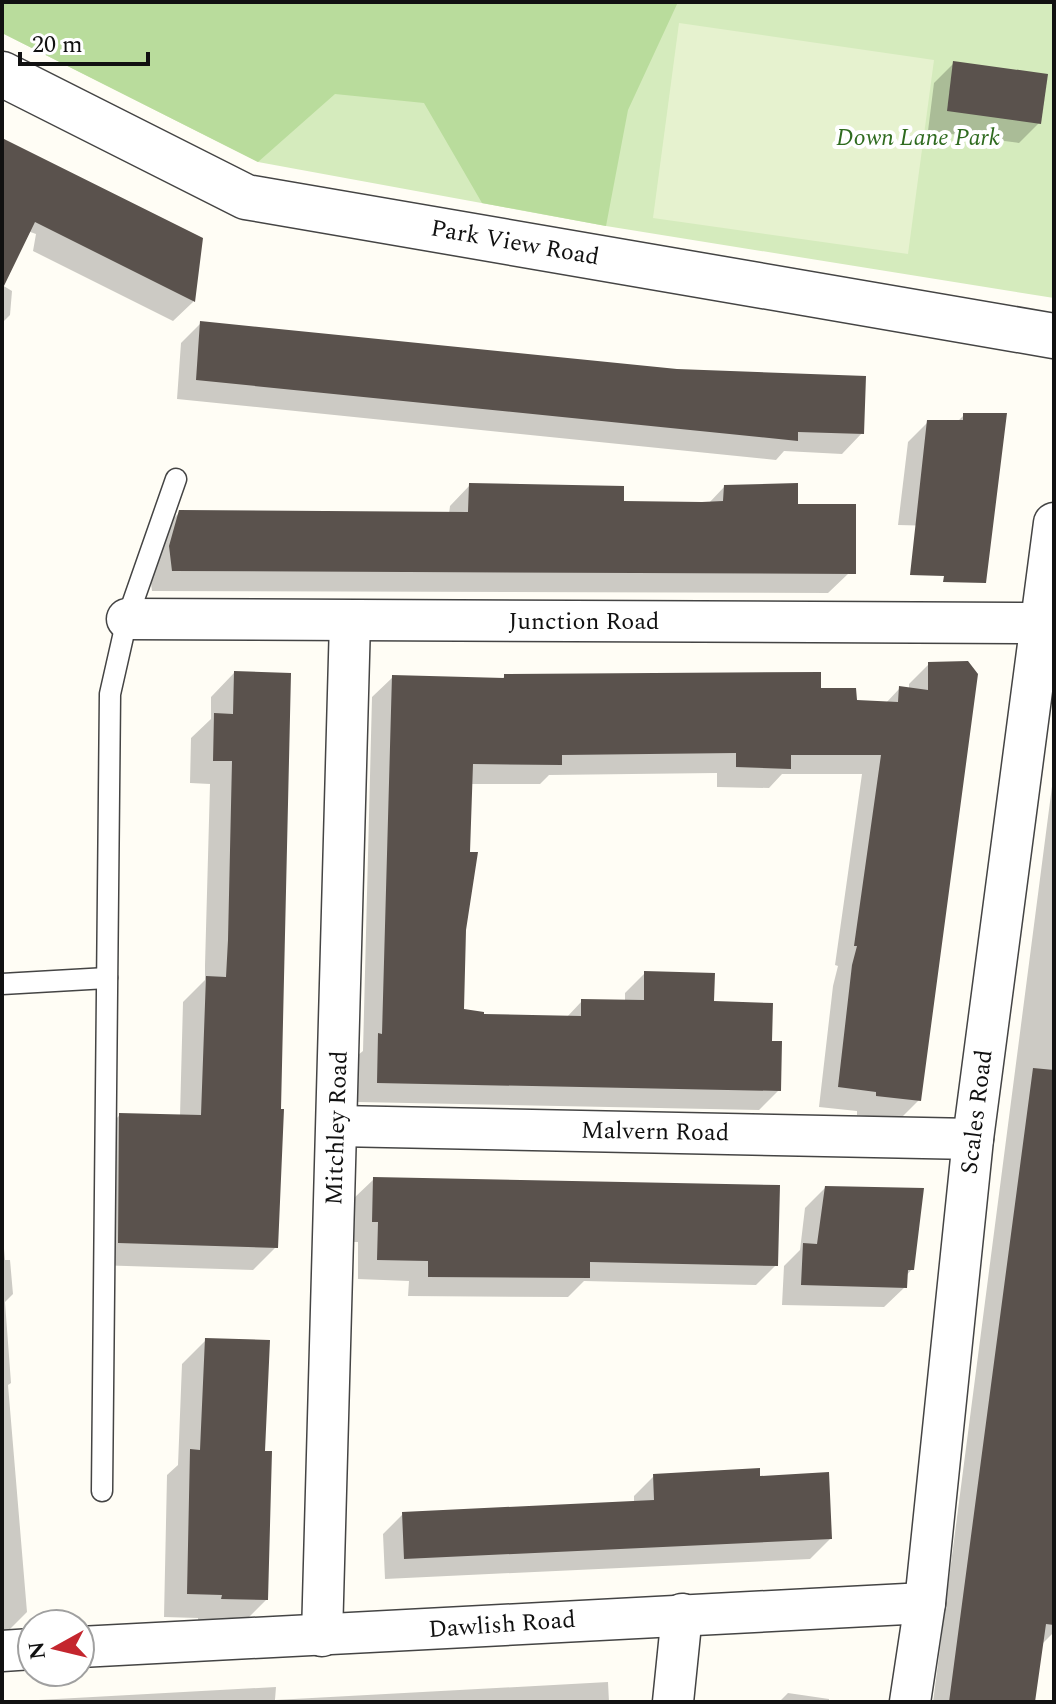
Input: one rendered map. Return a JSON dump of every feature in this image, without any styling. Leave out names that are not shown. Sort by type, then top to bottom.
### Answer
[{"type":"street","name":"Park View Road","points":[[2,74],[246,197],[1054,336]]},
{"type":"street","name":"Scales Road","points":[[910,1702],[925,1603],[973,1139],[1054,523]]},
{"type":"street","name":"Junction Road","points":[[127,619],[1042,623]]},
{"type":"street","name":"Mitchley Road","points":[[322,1636],[350,621]]},
{"type":"street","name":"Malvern Road","points":[[337,1126],[973,1139]]},
{"type":"street","name":"Dawlish Road","points":[[96,1646],[925,1603]]},
{"type":"street","points":[[673,1702],[682,1614]]},
{"type":"lane","points":[[102,1491],[110,694],[127,619],[176,479]]},
{"type":"lane","points":[[2,984],[107,978]]},
{"type":"green space","name":"Down Lane Park","points":[[2,2],[1054,2],[1054,298],[606,226],[258,162],[2,33]]},
{"type":"green space","points":[[2,2],[678,2],[628,110],[606,226],[482,203],[424,103],[335,94],[258,162],[2,33]]},
{"type":"green space","points":[[679,23],[934,60],[908,254],[653,218]]},
{"type":"building","points":[[953,61],[1048,74],[1041,124],[947,111]]},
{"type":"building","points":[[2,138],[203,238],[195,302],[35,222],[2,290]]},
{"type":"building","points":[[200,321],[677,369],[866,376],[864,434],[798,432],[798,441],[196,380]]},
{"type":"building","points":[[963,413],[1007,413],[986,583],[943,582],[944,576],[910,575],[927,420],[963,420]]},
{"type":"building","points":[[469,483],[624,486],[624,501],[702,502],[723,501],[724,485],[798,483],[798,504],[856,504],[856,574],[172,571],[169,546],[179,510],[468,512]]},
{"type":"building","points":[[968,661],[978,674],[921,1101],[876,1096],[876,1092],[838,1087],[881,755],[791,755],[791,769],[736,767],[736,753],[562,755],[562,765],[473,764],[470,852],[478,852],[466,930],[464,1009],[484,1014],[581,1016],[581,999],[644,1000],[644,971],[715,973],[714,1001],[773,1003],[772,1041],[782,1041],[781,1091],[377,1083],[378,1033],[382,1034],[392,675],[504,678],[504,674],[821,672],[821,688],[856,688],[857,700],[898,702],[899,686],[928,690],[928,662]]},
{"type":"building","points":[[234,671],[291,673],[281,1109],[284,1109],[278,1248],[118,1243],[119,1113],[201,1115],[206,976],[226,977],[228,940],[232,761],[213,761],[214,713],[233,714]]},
{"type":"building","points":[[1033,1068],[1054,1070],[1054,1625],[1046,1624],[1035,1702],[949,1702]]},
{"type":"building","points":[[373,1177],[780,1185],[778,1266],[590,1262],[590,1278],[428,1277],[428,1261],[377,1260],[378,1222],[372,1222]]},
{"type":"building","points":[[825,1186],[924,1188],[914,1270],[908,1270],[907,1288],[801,1285],[803,1243],[817,1244]]},
{"type":"building","points":[[205,1338],[270,1340],[265,1451],[272,1451],[268,1600],[221,1599],[222,1595],[187,1594],[190,1449],[200,1450]]},
{"type":"building","points":[[760,1468],[760,1476],[829,1472],[832,1539],[404,1559],[402,1512],[654,1500],[653,1474]]}]
